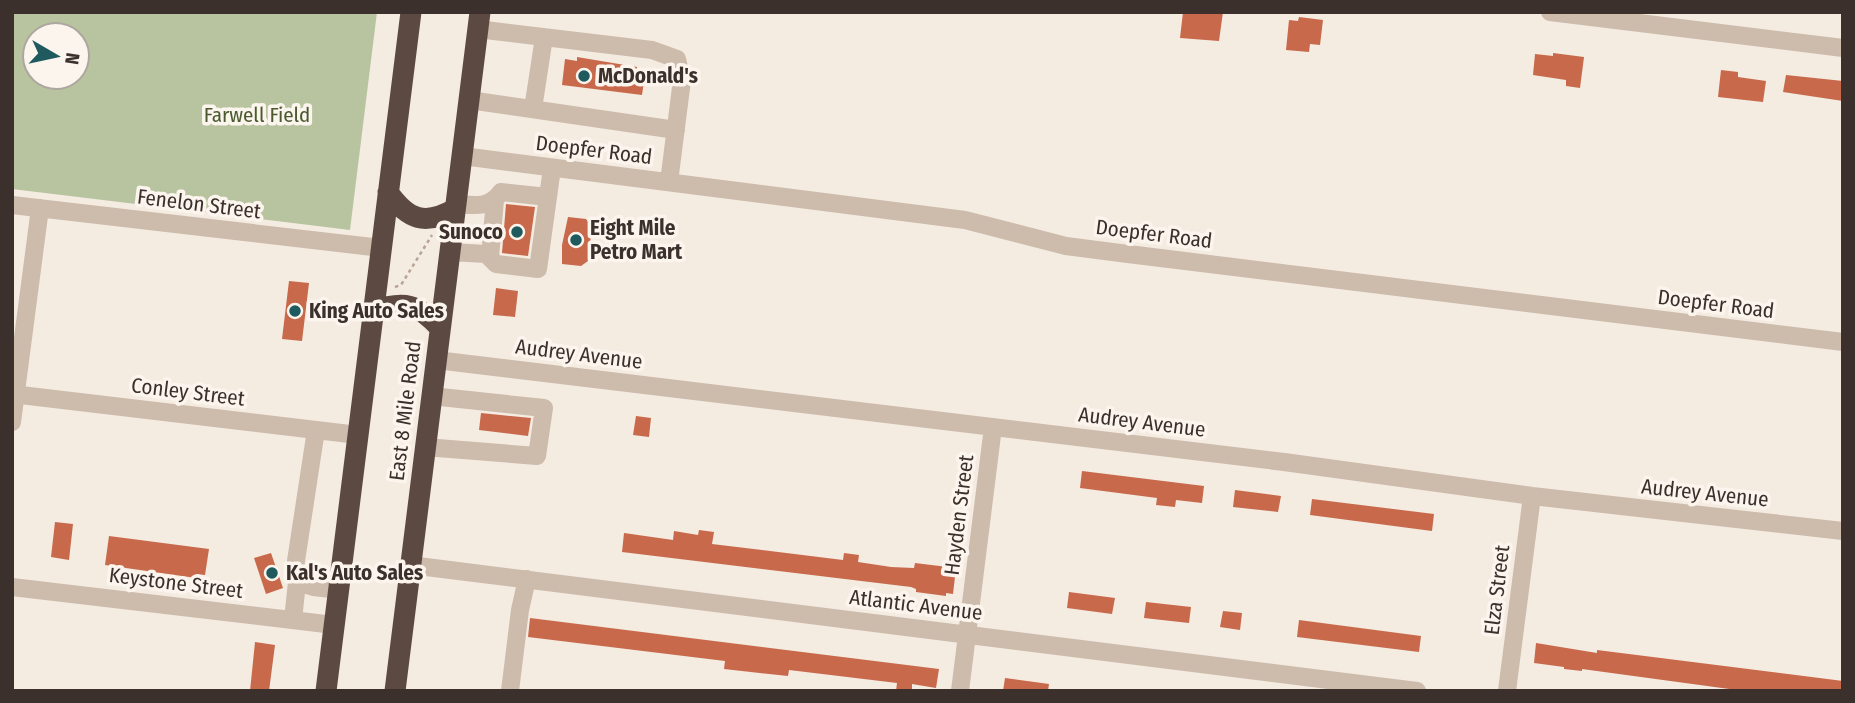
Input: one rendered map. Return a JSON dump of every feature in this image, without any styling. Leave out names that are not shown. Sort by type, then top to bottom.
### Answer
[{"type":"highway","name":"East 8 Mile Road","points":[[326,691],[411,12]]},
{"type":"highway","name":"East 8 Mile Road","points":[[395,691],[478,21]]},
{"type":"highway","points":[[388,192],[398,205],[415,217],[433,219],[455,207]]},
{"type":"highway","points":[[373,311],[397,304],[408,305],[419,309],[440,328]]},
{"type":"street","points":[[1550,12],[1604,16],[1843,48]]},
{"type":"street","points":[[478,21],[544,37],[652,50],[677,60],[681,66],[682,80],[669,182]]},
{"type":"street","points":[[533,109],[544,37]]},
{"type":"street","points":[[469,100],[676,130]]},
{"type":"street","name":"Doepfer Road","points":[[462,156],[965,220],[1066,246],[1103,251],[1843,342]]},
{"type":"street","points":[[450,252],[486,254],[496,264],[538,269],[552,168]]},
{"type":"street","points":[[455,207],[484,206],[495,200],[501,192],[548,197]]},
{"type":"street","points":[[490,257],[495,200]]},
{"type":"street","name":"Fenelon Street","points":[[12,205],[381,248]]},
{"type":"street","points":[[12,422],[40,208]]},
{"type":"street","name":"Audrey Avenue","points":[[436,360],[1297,464],[1532,496],[1843,531]]},
{"type":"street","name":"Conley Street","points":[[14,394],[358,435]]},
{"type":"street","points":[[425,447],[537,456],[544,408],[431,396]]},
{"type":"street","name":"Hayden Street","points":[[960,691],[993,427]]},
{"type":"street","points":[[292,620],[297,582],[294,575],[316,430]]},
{"type":"street","name":"Elza Street","points":[[1507,691],[1532,496]]},
{"type":"street","name":"Atlantic Avenue","points":[[410,565],[1417,691]]},
{"type":"street","points":[[510,691],[520,610],[527,579]]},
{"type":"street","points":[[297,582],[339,590]]},
{"type":"street","name":"Keystone Street","points":[[12,587],[334,625]]},
{"type":"path","points":[[395,287],[401,285],[431,236],[435,234]]},
{"type":"green space","name":"Farwell Field","points":[[12,12],[377,12],[350,230],[12,189]]},
{"type":"building","points":[[1183,12],[1223,12],[1219,41],[1180,38]]},
{"type":"building","points":[[1299,17],[1323,20],[1320,45],[1310,44],[1309,52],[1286,50],[1289,20],[1298,21]]},
{"type":"building","points":[[1553,53],[1584,57],[1580,88],[1566,86],[1566,80],[1533,75],[1535,54],[1553,56]]},
{"type":"building","points":[[577,57],[637,67],[637,73],[645,74],[642,95],[562,85],[565,59],[577,61]]},
{"type":"building","points":[[1721,70],[1738,72],[1738,77],[1766,81],[1763,102],[1718,97]]},
{"type":"building","points":[[1786,75],[1843,81],[1843,101],[1783,92]]},
{"type":"building","points":[[506,204],[535,207],[528,256],[502,253]]},
{"type":"building","points":[[568,217],[586,219],[592,227],[588,261],[581,266],[562,264],[562,245]]},
{"type":"building","points":[[289,281],[309,283],[302,341],[282,339]]},
{"type":"building","points":[[496,288],[518,291],[515,317],[493,315]]},
{"type":"building","points":[[481,413],[531,418],[528,436],[479,430]]},
{"type":"building","points":[[636,416],[651,418],[649,437],[633,435]]},
{"type":"building","points":[[1082,471],[1204,486],[1202,503],[1176,500],[1175,507],[1156,505],[1157,498],[1080,488]]},
{"type":"building","points":[[1235,490],[1281,496],[1278,512],[1233,507]]},
{"type":"building","points":[[1312,499],[1434,514],[1432,531],[1310,515]]},
{"type":"building","points":[[55,522],[73,524],[69,560],[51,557]]},
{"type":"building","points":[[699,530],[714,532],[712,544],[843,560],[844,553],[859,555],[858,562],[891,567],[914,568],[915,563],[956,568],[953,594],[946,593],[946,596],[916,592],[916,589],[911,587],[622,552],[624,533],[673,540],[674,531],[698,535]]},
{"type":"building","points":[[109,536],[209,549],[205,575],[196,574],[196,578],[105,565]]},
{"type":"building","points":[[271,553],[283,588],[266,594],[254,558]]},
{"type":"building","points":[[1069,592],[1115,598],[1112,614],[1067,608]]},
{"type":"building","points":[[1146,602],[1191,607],[1189,623],[1144,618]]},
{"type":"building","points":[[1223,611],[1242,613],[1240,630],[1220,627]]},
{"type":"building","points":[[530,618],[939,669],[936,688],[912,684],[912,691],[896,691],[897,683],[789,670],[788,676],[724,669],[725,661],[528,637]]},
{"type":"building","points":[[1299,620],[1421,636],[1419,652],[1297,637]]},
{"type":"building","points":[[255,642],[275,645],[269,691],[250,691]]},
{"type":"building","points":[[1536,643],[1597,653],[1597,650],[1843,681],[1843,691],[1744,691],[1582,669],[1564,669],[1534,663]]},
{"type":"building","points":[[1005,678],[1049,684],[1048,691],[1003,691]]},
{"type":"place","name":"McDonald's","points":[[584,76]]},
{"type":"place","name":"Sunoco","points":[[517,232]]},
{"type":"place","name":"Eight Mile Petro Mart","points":[[576,240]]},
{"type":"place","name":"King Auto Sales","points":[[295,311]]},
{"type":"place","name":"Kal's Auto Sales","points":[[272,573]]}]
